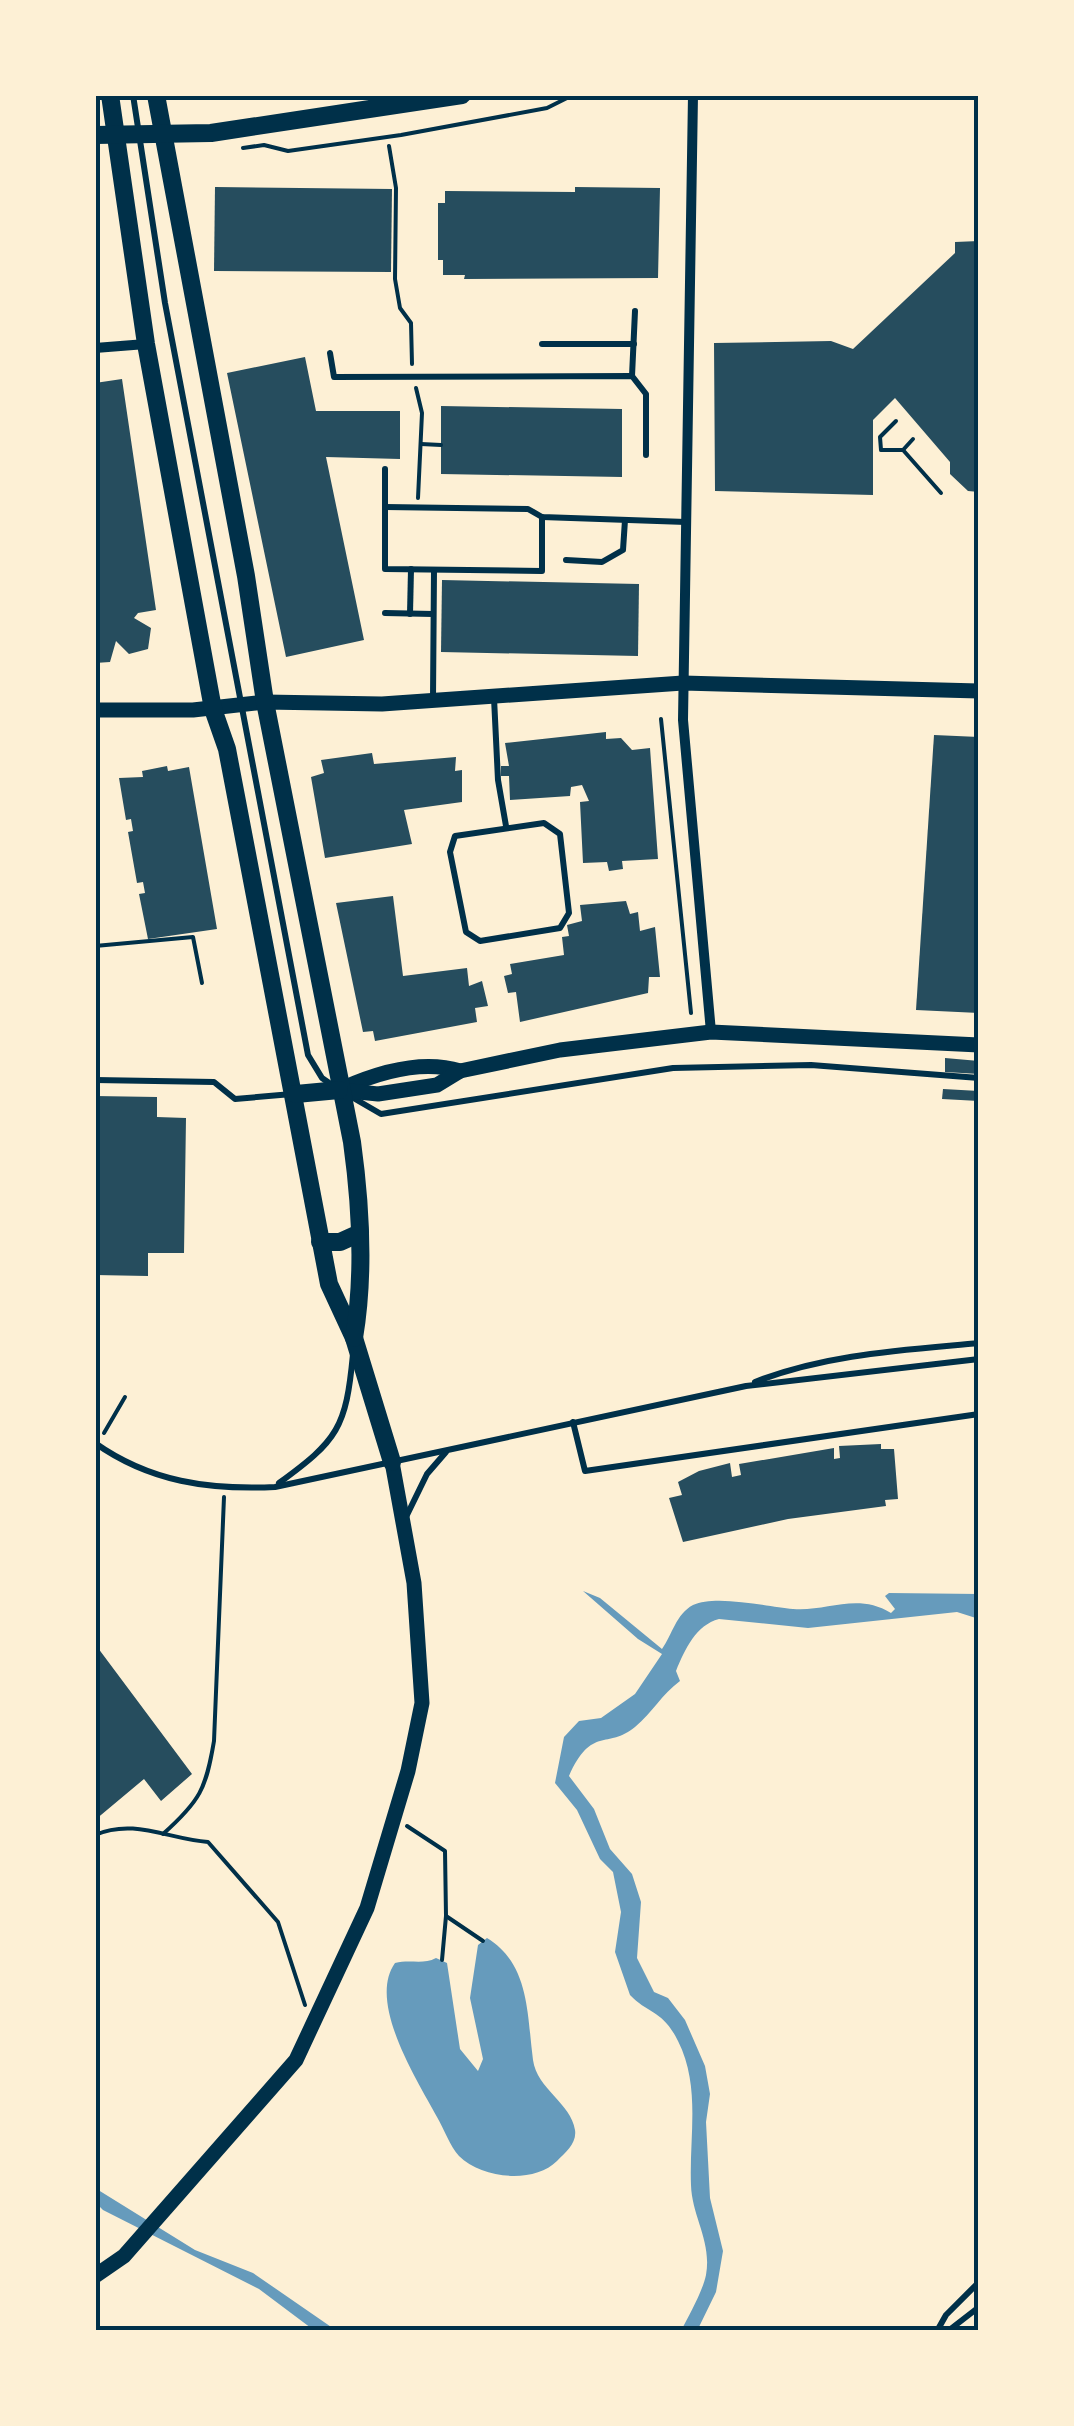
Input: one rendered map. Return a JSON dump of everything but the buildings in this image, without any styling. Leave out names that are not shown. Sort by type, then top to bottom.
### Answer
[{"type":"main road","points":[[112,95],[104,135],[213,709],[227,749],[296,1094],[308,1191],[329,1284],[354,1338],[392,1462]]},
{"type":"main road","points":[[156,95],[202,360],[246,576],[264,702],[335,1049],[361,1202],[360,1304],[354,1338]]},
{"type":"main road","points":[[104,135],[211,133],[462,95]]},
{"type":"main road","points":[[296,1094],[339,1090]]},
{"type":"main road","points":[[320,1242],[340,1242],[360,1233]]},
{"type":"street","points":[[694,95],[682,683],[712,1032]]},
{"type":"street","points":[[95,348],[146,344]]},
{"type":"street","points":[[95,710],[213,709],[264,702],[432,701],[682,683],[979,691]]},
{"type":"street","points":[[339,1090],[378,1094],[437,1084],[460,1071],[560,1050],[712,1032],[979,1046]]},
{"type":"street","points":[[95,2276],[124,2256],[296,2060],[368,1908],[422,1702],[414,1584],[392,1462]]},
{"type":"lane","points":[[95,96],[112,95]]},
{"type":"lane","points":[[133,95],[240,706],[308,1055],[322,1078],[381,1114],[674,1068],[811,1066],[979,1078]]},
{"type":"lane","points":[[636,311],[632,376],[646,394],[646,455]]},
{"type":"lane","points":[[542,344],[634,344]]},
{"type":"lane","points":[[330,353],[334,377],[632,376]]},
{"type":"lane","points":[[384,469],[385,568],[542,571],[542,517]]},
{"type":"lane","points":[[384,507],[528,509],[542,517],[686,522]]},
{"type":"lane","points":[[566,560],[602,562],[624,550],[625,520]]},
{"type":"lane","points":[[410,614],[411,569]]},
{"type":"lane","points":[[432,701],[434,570]]},
{"type":"lane","points":[[384,613],[433,614]]},
{"type":"lane","points":[[494,696],[498,780],[506,826]]},
{"type":"lane","points":[[544,823],[560,834],[569,913],[560,928],[480,941],[466,932],[450,852],[455,836],[506,826],[544,823]]},
{"type":"lane","points":[[95,1080],[214,1082],[235,1100],[296,1094]]},
{"type":"lane","points":[[275,1486],[324,1450],[349,1394],[354,1338]]},
{"type":"lane","points":[[746,1386],[788,1369],[882,1352],[979,1343]]},
{"type":"lane","points":[[97,1444],[147,1472],[225,1489],[275,1486],[746,1386],[979,1359]]},
{"type":"lane","points":[[573,1422],[585,1472],[979,1414]]},
{"type":"lane","points":[[404,1523],[427,1474],[448,1450]]},
{"type":"lane","points":[[938,2331],[946,2315],[979,2282]]},
{"type":"lane","points":[[948,2331],[979,2307]]},
{"type":"path","points":[[228,150],[264,146],[288,152],[401,135],[547,108],[573,95]]},
{"type":"path","points":[[389,146],[396,188],[395,279],[400,308],[411,323],[413,377],[422,413],[418,508]]},
{"type":"path","points":[[896,421],[880,436],[882,450],[903,450],[914,439]]},
{"type":"path","points":[[420,444],[441,445]]},
{"type":"path","points":[[903,450],[942,493]]},
{"type":"path","points":[[660,718],[691,1013]]},
{"type":"path","points":[[95,946],[192,937],[202,982]]},
{"type":"path","points":[[97,1444],[109,1417],[125,1396]]},
{"type":"path","points":[[163,1834],[199,1802],[212,1756],[225,1489]]},
{"type":"path","points":[[394,1819],[427,1835],[445,1851],[442,1960]]},
{"type":"path","points":[[95,1834],[111,1828],[142,1827],[208,1842],[278,1922],[308,2016],[316,2001]]},
{"type":"path","points":[[446,1916],[482,1942]]},
{"type":"water","points":[[583,1591],[600,1598],[662,1649],[682,1614],[703,1602],[793,1609],[854,1603],[891,1613],[895,1609],[885,1596],[889,1593],[979,1594],[979,1619],[957,1612],[808,1628],[719,1619],[711,1622],[698,1632],[683,1654],[676,1671],[680,1681],[635,1727],[585,1750],[569,1776],[594,1809],[610,1849],[632,1874],[641,1902],[637,1958],[654,1992],[668,1998],[685,2020],[705,2066],[710,2094],[706,2122],[710,2198],[723,2251],[716,2292],[697,2331],[681,2331],[702,2289],[707,2263],[692,2197],[692,2094],[685,2058],[667,2023],[630,1995],[615,1952],[621,1912],[613,1872],[600,1859],[577,1810],[555,1783],[564,1737],[579,1721],[601,1718],[635,1694],[662,1654],[638,1639]]},
{"type":"water","points":[[487,1938],[501,1949],[519,1976],[536,2070],[567,2112],[575,2130],[573,2143],[557,2161],[522,2176],[481,2170],[459,2156],[398,2041],[387,1998],[388,1979],[395,1963],[436,1958],[447,1963],[460,2049],[478,2071],[483,2059],[470,1998],[478,1945]]},
{"type":"water","points":[[95,2188],[195,2250],[253,2273],[337,2331],[315,2331],[259,2289],[103,2210],[95,2202]]}]
